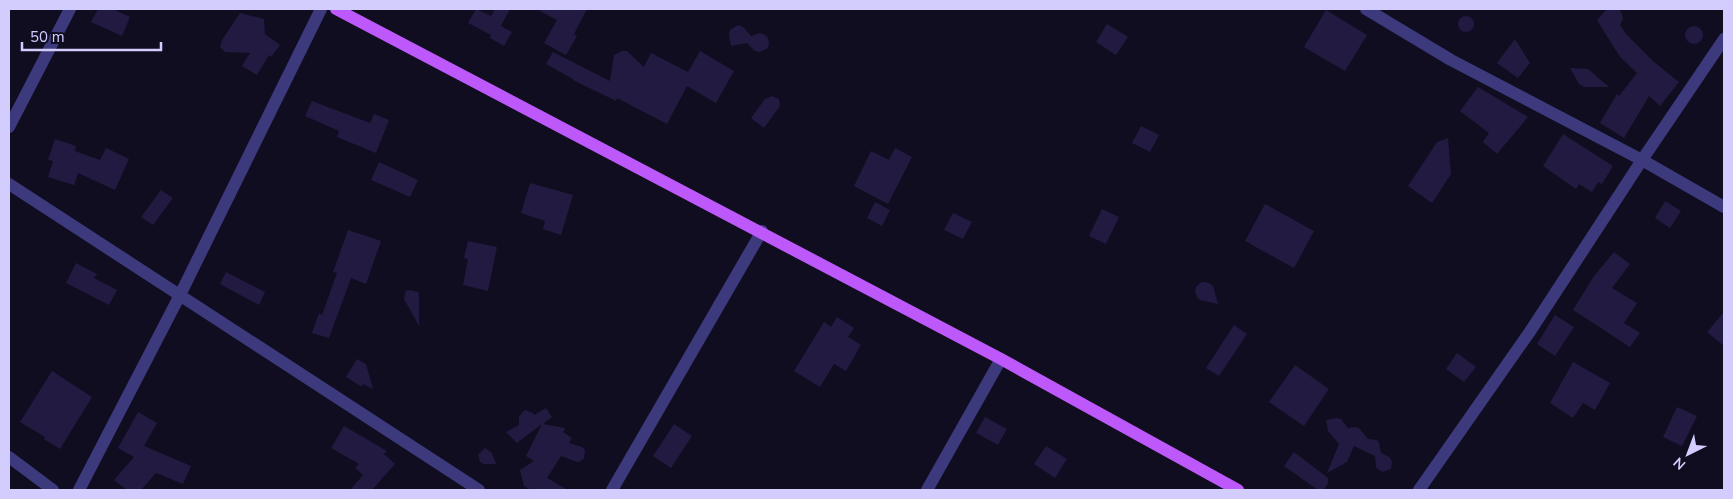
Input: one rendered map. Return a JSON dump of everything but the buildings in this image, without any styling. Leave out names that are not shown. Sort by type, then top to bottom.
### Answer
[{"type":"main road","points":[[336,9],[1001,359],[1238,490]]},
{"type":"street","points":[[9,127],[70,9]]},
{"type":"street","points":[[79,490],[180,295],[321,9]]},
{"type":"street","points":[[1366,9],[1452,60],[1642,160],[1724,207]]},
{"type":"street","points":[[1418,490],[1531,330],[1724,39]]},
{"type":"street","points":[[9,184],[479,490]]},
{"type":"street","points":[[612,490],[762,232]]},
{"type":"street","points":[[927,490],[1001,359]]},
{"type":"street","points":[[9,457],[53,490]]}]
